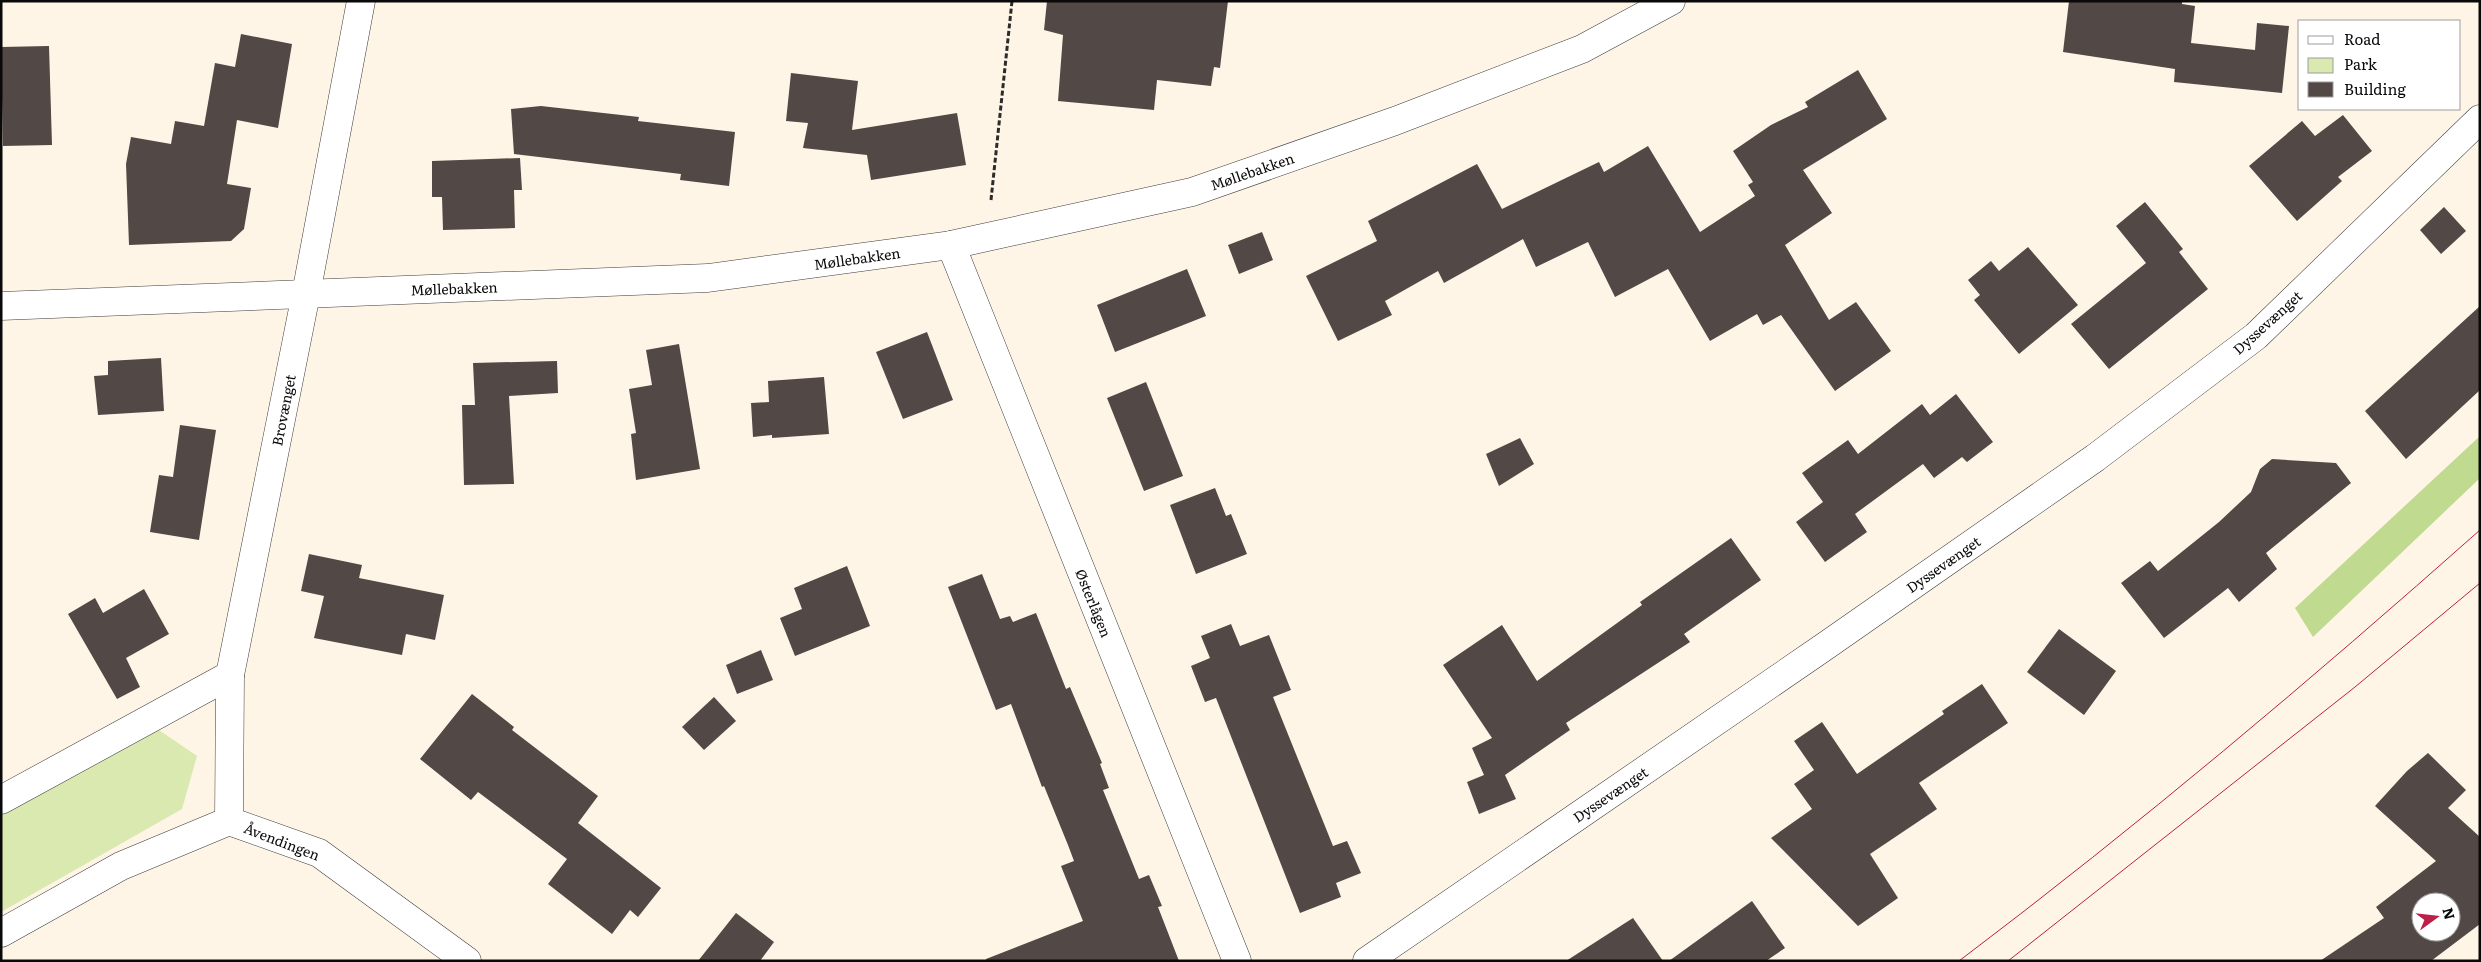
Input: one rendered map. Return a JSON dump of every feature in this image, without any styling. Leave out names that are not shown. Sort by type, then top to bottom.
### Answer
[{"type":"street","name":"Brovænget","points":[[229,821],[230,674],[306,294],[361,1]]},
{"type":"street","name":"Møllebakken","points":[[1,306],[708,278],[951,245],[988,235],[1192,192],[1394,121],[1582,49],[1671,1]]},
{"type":"street","name":"Dyssevænget","points":[[1367,961],[1824,647],[2102,452],[2256,336],[2480,119]]},
{"type":"street","name":"Østerlågen","points":[[951,245],[1237,961]]},
{"type":"street","points":[[1,800],[230,674]]},
{"type":"street","name":"Åvendingen","points":[[1,933],[121,866],[229,821],[318,853],[467,961]]},
{"type":"path","points":[[988,235],[1012,1]]},
{"type":"green space","points":[[2480,436],[2480,478],[2313,637],[2295,608]]},
{"type":"green space","points":[[156,728],[197,756],[182,809],[1,912],[1,814]]},
{"type":"building","points":[[1047,1],[1228,1],[1220,68],[1214,67],[1211,86],[1157,80],[1154,110],[1058,101],[1063,35],[1044,30]]},
{"type":"building","points":[[2069,1],[2182,1],[2182,4],[2195,6],[2191,43],[2255,50],[2257,23],[2289,26],[2282,93],[2174,82],[2175,69],[2063,52]]},
{"type":"building","points":[[241,34],[292,44],[278,128],[237,120],[227,184],[251,188],[244,229],[231,241],[129,245],[126,164],[131,137],[171,144],[175,121],[204,126],[215,63],[235,67]]},
{"type":"building","points":[[49,46],[52,145],[3,146],[1,47]]},
{"type":"building","points":[[1858,70],[1887,119],[1803,170],[1832,213],[1785,245],[1829,320],[1856,302],[1891,351],[1835,391],[1781,315],[1763,325],[1757,314],[1710,341],[1668,269],[1615,297],[1588,242],[1536,267],[1523,239],[1444,283],[1438,271],[1385,301],[1392,315],[1338,341],[1306,276],[1377,241],[1368,221],[1477,164],[1502,209],[1599,162],[1604,172],[1648,146],[1700,232],[1755,196],[1748,185],[1753,182],[1733,151],[1771,125],[1808,107],[1805,102]]},
{"type":"building","points":[[791,73],[858,81],[852,130],[957,113],[966,165],[871,180],[867,155],[803,148],[808,123],[786,121]]},
{"type":"building","points":[[541,106],[639,117],[638,121],[735,132],[729,186],[680,180],[681,174],[514,154],[511,109]]},
{"type":"building","points":[[2343,115],[2372,151],[2338,177],[2342,181],[2297,221],[2249,166],[2302,121],[2315,136]]},
{"type":"building","points":[[520,158],[522,190],[514,190],[515,228],[443,230],[442,197],[432,197],[432,161]]},
{"type":"building","points":[[2145,202],[2183,249],[2179,252],[2208,289],[2109,369],[2071,324],[2146,263],[2116,226]]},
{"type":"building","points":[[2444,207],[2466,231],[2441,254],[2420,230]]},
{"type":"building","points":[[1262,232],[1273,260],[1239,274],[1228,245]]},
{"type":"building","points":[[2028,247],[2078,305],[2019,354],[1974,300],[1980,295],[1968,280],[1991,261],[1999,271]]},
{"type":"building","points":[[1187,269],[1206,316],[1115,352],[1097,305]]},
{"type":"building","points":[[2480,306],[2480,390],[2406,459],[2365,411]]},
{"type":"building","points":[[927,332],[953,400],[903,419],[876,352]]},
{"type":"building","points":[[679,344],[700,469],[636,480],[631,434],[636,433],[629,389],[652,385],[646,350]]},
{"type":"building","points":[[161,358],[164,411],[98,415],[94,376],[108,375],[108,361]]},
{"type":"building","points":[[557,361],[558,393],[509,396],[514,484],[464,485],[462,405],[475,405],[473,363]]},
{"type":"building","points":[[824,377],[829,434],[772,438],[772,435],[753,437],[751,403],[769,402],[768,381]]},
{"type":"building","points":[[1146,382],[1183,476],[1144,491],[1107,398]]},
{"type":"building","points":[[1956,394],[1993,442],[1967,462],[1962,457],[1934,478],[1923,464],[1855,514],[1867,532],[1825,562],[1796,522],[1823,502],[1802,473],[1848,440],[1858,454],[1922,404],[1930,415]]},
{"type":"building","points":[[180,425],[216,430],[199,540],[150,532],[159,475],[173,477]]},
{"type":"building","points":[[1520,438],[1534,464],[1499,486],[1486,454]]},
{"type":"building","points":[[2272,459],[2336,463],[2351,483],[2266,553],[2277,569],[2239,602],[2228,588],[2164,638],[2121,583],[2150,561],[2158,571],[2219,522],[2251,492],[2260,469]]},
{"type":"building","points":[[1215,488],[1226,516],[1231,514],[1247,554],[1196,574],[1170,505]]},
{"type":"building","points":[[1731,538],[1761,580],[1684,634],[1690,642],[1566,723],[1570,730],[1505,775],[1516,799],[1479,814],[1467,782],[1484,775],[1472,748],[1492,738],[1443,665],[1502,625],[1537,681],[1642,605],[1640,602]]},
{"type":"building","points":[[309,554],[362,565],[359,578],[444,595],[435,640],[406,634],[402,655],[314,638],[324,596],[301,591]]},
{"type":"building","points":[[847,566],[870,626],[795,656],[780,618],[802,609],[794,588]]},
{"type":"building","points":[[982,574],[1000,619],[1010,616],[1013,622],[1036,613],[1066,689],[1070,687],[1102,763],[1100,764],[1109,788],[1103,790],[1139,879],[1149,875],[1162,906],[1158,907],[1179,961],[986,961],[986,959],[1083,921],[1061,866],[1074,861],[1068,845],[1044,786],[1042,787],[1011,704],[996,710],[948,587]]},
{"type":"building","points":[[144,589],[169,634],[126,658],[140,687],[117,699],[68,614],[95,598],[103,613]]},
{"type":"building","points":[[1231,624],[1240,646],[1269,635],[1291,690],[1273,697],[1333,846],[1347,841],[1361,873],[1336,883],[1341,897],[1300,913],[1216,698],[1205,702],[1191,666],[1210,658],[1201,636]]},
{"type":"building","points":[[2059,629],[2116,671],[2084,715],[2027,672]]},
{"type":"building","points":[[761,650],[773,680],[737,694],[726,665]]},
{"type":"building","points":[[1982,684],[2008,723],[1919,783],[1937,809],[1870,854],[1898,898],[1858,926],[1771,838],[1812,809],[1794,784],[1814,770],[1794,741],[1822,722],[1857,774],[1944,714],[1942,711]]},
{"type":"building","points":[[472,694],[514,727],[512,730],[598,796],[578,823],[661,888],[638,917],[630,910],[612,934],[548,884],[567,859],[478,792],[471,800],[420,759]]},
{"type":"building","points":[[714,697],[736,721],[704,750],[682,727]]},
{"type":"building","points":[[2428,753],[2466,790],[2448,808],[2480,837],[2480,924],[2461,938],[2461,892],[2411,892],[2411,942],[2456,942],[2431,961],[2320,961],[2384,918],[2376,907],[2436,861],[2375,806],[2407,771]]},
{"type":"building","points":[[1752,901],[1785,948],[1766,961],[1669,961]]},
{"type":"building","points":[[736,913],[774,942],[760,961],[698,961]]},
{"type":"building","points":[[1633,918],[1663,961],[1566,961]]},
{"type":"tram line","points":[[1959,961],[2093,857],[2224,751],[2353,642],[2480,530]]},
{"type":"tram line","points":[[2008,961],[2355,687],[2480,583]]}]
